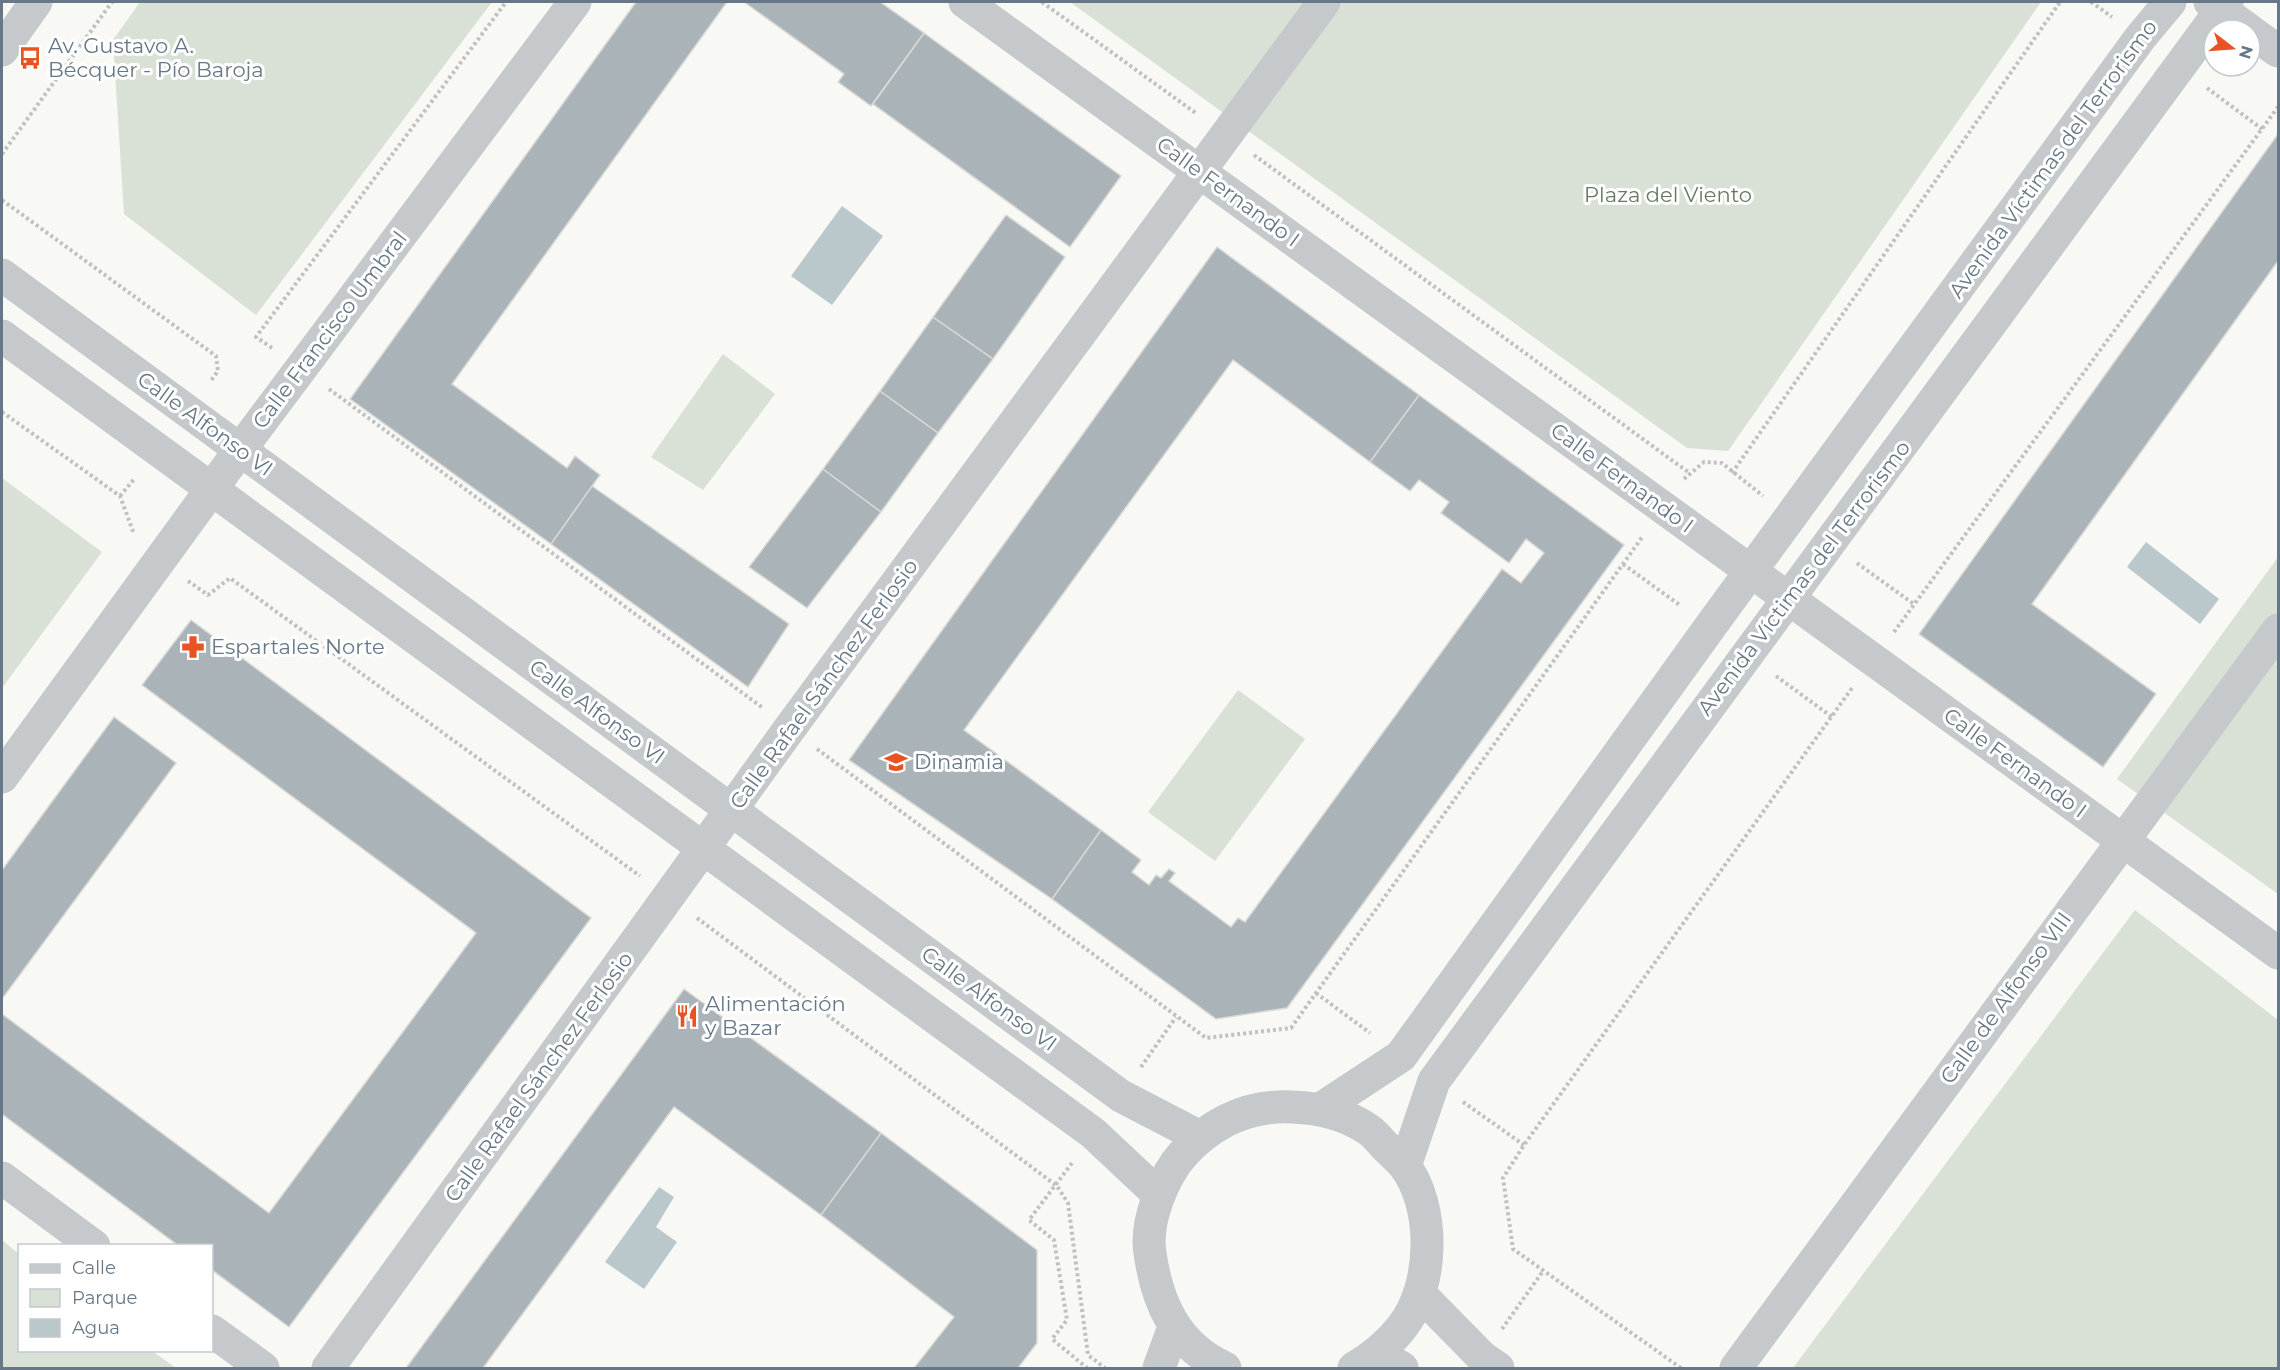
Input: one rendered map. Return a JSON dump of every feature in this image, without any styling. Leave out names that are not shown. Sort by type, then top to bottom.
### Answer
[{"type":"street","points":[[2,50],[36,2]]},
{"type":"street","name":"Calle Francisco Umbral","points":[[2,777],[240,450],[575,2]]},
{"type":"street","name":"Calle Fernando I","points":[[965,2],[2278,953]]},
{"type":"street","name":"Calle Rafael Sánchez Ferlosio","points":[[328,1368],[790,729],[1324,2]]},
{"type":"street","name":"Avenida Víctimas del Terrorismo","points":[[1322,1108],[1401,1056],[1751,571],[2140,38],[2170,2]]},
{"type":"street","points":[[2219,4],[2236,18]]},
{"type":"street","name":"Avenida Víctimas del Terrorismo","points":[[1405,1166],[1434,1080],[1788,598],[1831,544],[2219,4]]},
{"type":"street","points":[[2262,39],[2278,51]]},
{"type":"street","name":"Calle Alfonso VI","points":[[2,275],[1121,1096],[1200,1137]]},
{"type":"street","points":[[2,336],[705,847],[1093,1133],[1158,1194]]},
{"type":"street","name":"Calle de Alfonso VIII","points":[[1736,1368],[2278,630]]},
{"type":"street","points":[[1225,1368],[1209,1361],[1174,1327],[1155,1287],[1148,1244],[1158,1194],[1175,1163],[1200,1137],[1229,1118],[1269,1106],[1322,1108],[1370,1130],[1405,1166],[1420,1196],[1429,1246],[1420,1294],[1403,1326],[1378,1364]]},
{"type":"street","points":[[2,1178],[93,1244]]},
{"type":"street","points":[[1420,1294],[1490,1363]]},
{"type":"street","points":[[1159,1368],[1174,1327]]},
{"type":"street","points":[[213,1332],[263,1368]]},
{"type":"path","points":[[2,154],[112,2]]},
{"type":"path","points":[[506,2],[256,337],[302,368],[1206,1038],[1291,1028],[1688,472],[1704,462],[1722,464],[1792,516]]},
{"type":"path","points":[[1042,2],[1688,472]]},
{"type":"path","points":[[1732,472],[2060,2]]},
{"type":"path","points":[[2,412],[120,496],[138,546],[208,595],[230,578],[669,897],[1057,1186],[1068,1203],[1088,1355],[1105,1368]]},
{"type":"path","points":[[1831,544],[1915,605]]},
{"type":"path","points":[[1121,1096],[1176,1017]]},
{"type":"path","points":[[1088,1368],[1052,1339],[1067,1320],[1054,1240],[1029,1220],[1057,1186],[1093,1133]]},
{"type":"path","points":[[1490,1363],[1543,1270],[1681,1368]]},
{"type":"green space","points":[[140,2],[492,2],[256,315],[124,214],[113,40]]},
{"type":"green space","name":"Plaza del Viento","points":[[1070,2],[2041,2],[1728,451],[1687,448]]},
{"type":"green space","points":[[723,354],[775,394],[703,490],[651,457]]},
{"type":"green space","points":[[2,478],[102,552],[2,688]]},
{"type":"green space","points":[[2278,557],[2278,894],[2117,779]]},
{"type":"green space","points":[[1238,690],[1305,739],[1215,861],[1148,812]]},
{"type":"green space","points":[[2135,910],[2278,1020],[2278,1368],[1793,1368]]},
{"type":"green space","points":[[2,1240],[18,1253],[18,1352],[153,1352],[176,1368],[2,1368]]},
{"type":"water","points":[[842,206],[883,236],[832,305],[791,276]]},
{"type":"water","points":[[2146,542],[2219,599],[2200,624],[2127,567]]},
{"type":"water","points":[[659,1187],[674,1197],[656,1227],[677,1242],[644,1289],[605,1262]]},
{"type":"building","points":[[636,2],[727,2],[452,384],[567,468],[575,456],[600,475],[551,544],[350,399]]},
{"type":"building","points":[[744,2],[880,2],[924,33],[871,106],[838,82],[844,74]]},
{"type":"building","points":[[924,33],[1121,176],[1070,247],[873,104]]},
{"type":"building","points":[[2278,134],[2278,261],[2032,604],[2156,694],[2103,767],[1919,634]]},
{"type":"building","points":[[1006,215],[1065,257],[993,359],[933,317]]},
{"type":"building","points":[[1217,247],[1419,395],[1370,462],[1233,360],[964,730],[1101,830],[1052,899],[849,760]]},
{"type":"building","points":[[933,317],[993,359],[938,433],[880,391]]},
{"type":"building","points":[[880,391],[938,433],[881,512],[823,469]]},
{"type":"building","points":[[1419,395],[1624,545],[1287,1008],[1216,1019],[1052,899],[1101,830],[1141,860],[1132,872],[1149,885],[1156,875],[1161,878],[1169,869],[1175,873],[1169,881],[1231,927],[1238,918],[1245,922],[1502,569],[1521,583],[1544,553],[1526,539],[1509,563],[1441,513],[1449,502],[1419,480],[1410,491],[1370,462]]},
{"type":"building","points":[[823,469],[881,512],[807,608],[749,567]]},
{"type":"building","points":[[592,486],[789,624],[748,687],[551,544]]},
{"type":"building","points":[[191,620],[591,918],[289,1327],[213,1271],[213,1244],[176,1244],[2,1114],[2,1014],[269,1213],[476,933],[142,685]]},
{"type":"building","points":[[114,717],[176,763],[2,999],[2,870]]},
{"type":"building","points":[[684,989],[881,1133],[821,1215],[674,1107],[483,1368],[406,1368]]},
{"type":"building","points":[[881,1133],[1037,1250],[1037,1343],[1018,1368],[914,1368],[954,1317],[821,1215]]},
{"type":"place","name":"Av. Gustavo A. Bécquer - Pío Baroja","points":[[30,58]]},
{"type":"place","name":"Espartales Norte","points":[[193,647]]},
{"type":"place","name":"Dinamia","points":[[896,762]]},
{"type":"place","name":"Alimentación y Bazar","points":[[687,1016]]}]
